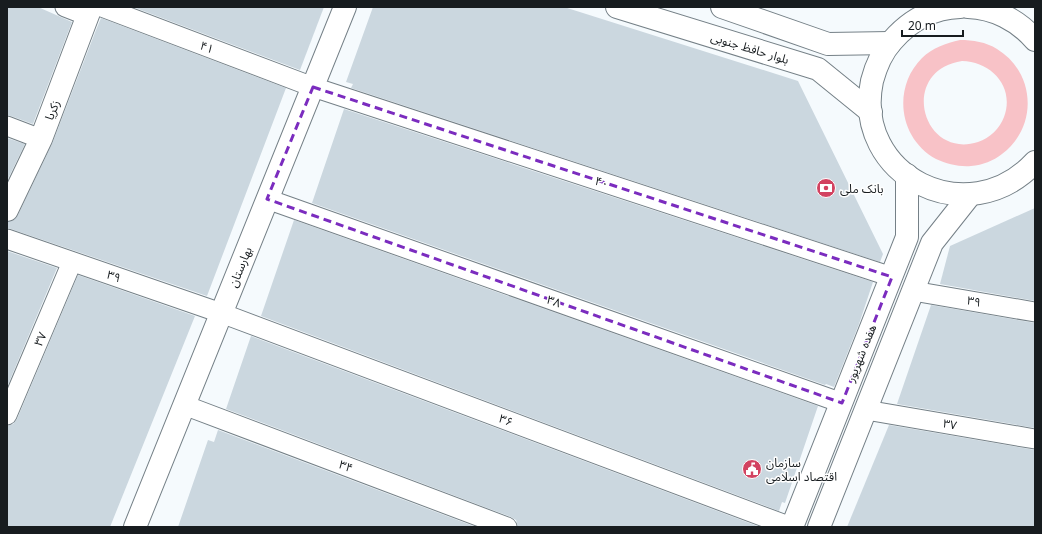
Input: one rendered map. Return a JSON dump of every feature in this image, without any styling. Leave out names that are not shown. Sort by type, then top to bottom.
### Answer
[{"type":"main road","name":"بهارستان","points":[[135,527],[345,7]]},
{"type":"main road","name":"بلوار حافظ جنوبی","points":[[617,7],[818,70],[871,112]]},
{"type":"main road","points":[[722,7],[828,44],[890,43]]},
{"type":"main road","points":[[960,7],[943,9],[923,16],[905,28],[890,43],[883,53],[874,76],[870,100],[875,130],[889,158],[907,175],[923,185],[937,191],[951,194],[970,195],[986,192],[1010,183],[1033,167]]},
{"type":"main road","points":[[968,7],[996,12],[1008,12],[1035,40]]},
{"type":"main road","name":"زکریا","points":[[7,210],[41,139],[94,10]]},
{"type":"main road","name":"هفده شهریور","points":[[792,527],[907,237],[907,175]]},
{"type":"main road","points":[[819,527],[932,243],[970,195]]},
{"type":"street","name":"۴۱","points":[[65,7],[94,10],[313,87]]},
{"type":"street","name":"۴۰","points":[[313,87],[892,277]]},
{"type":"street","points":[[7,126],[41,139]]},
{"type":"street","name":"۳۸","points":[[267,199],[842,403]]},
{"type":"street","name":"۳۹","points":[[7,239],[221,313]]},
{"type":"street","name":"۳۷","points":[[7,415],[72,262]]},
{"type":"street","name":"۳۹","points":[[913,291],[1035,312]]},
{"type":"street","name":"۳۶","points":[[221,313],[792,527]]},
{"type":"street","name":"۳۴","points":[[184,404],[507,527]]},
{"type":"street","name":"۳۷","points":[[866,410],[1035,439]]},
{"type":"highlighted area","points":[[313,87],[892,277],[842,403],[267,199]]},
{"type":"shaded area","points":[[960,40],[984,43],[997,49],[1010,59],[1019,72],[1025,86],[1028,100],[1027,115],[1022,130],[1014,143],[995,159],[984,164],[962,166],[949,164],[936,159],[924,150],[914,139],[907,126],[904,112],[903,98],[906,84],[912,70],[930,51],[944,44]],"holes":[[[962,61],[973,62],[991,71],[998,78],[1003,86],[1007,106],[1002,121],[997,129],[990,135],[978,142],[959,144],[943,138],[931,127],[925,112],[924,96],[930,80],[942,68]]]},
{"type":"building","points":[[7,7],[38,7],[72,22],[33,124],[7,115]]},
{"type":"building","points":[[133,7],[324,7],[300,70]]},
{"type":"building","points":[[373,7],[564,7],[798,81],[883,254],[880,262],[351,88],[353,84],[346,82]]},
{"type":"building","points":[[101,18],[286,88],[207,296],[7,228],[7,222],[14,220],[18,215],[52,144]]},
{"type":"building","points":[[344,109],[873,282],[859,324],[834,387],[312,203]]},
{"type":"building","points":[[7,138],[25,144],[7,181]]},
{"type":"building","points":[[1035,208],[1035,301],[940,284],[950,246]]},
{"type":"building","points":[[294,220],[818,406],[785,503],[782,502],[779,511],[261,316]]},
{"type":"building","points":[[7,251],[57,268],[7,387]]},
{"type":"building","points":[[78,275],[195,316],[110,527],[7,527],[7,426],[13,424],[17,419]]},
{"type":"building","points":[[931,305],[1035,323],[1035,428],[897,404]]},
{"type":"building","points":[[251,336],[760,527],[518,527],[516,520],[511,517],[226,409]]},
{"type":"building","points":[[889,425],[1035,450],[1035,527],[847,527]]},
{"type":"building","points":[[218,430],[476,527],[178,527],[208,440],[214,442]]},
{"type":"place","name":"بانک ملی","points":[[826,188]]},
{"type":"place","name":"سازمان اقتصاد اسلامی","points":[[752,469]]}]
